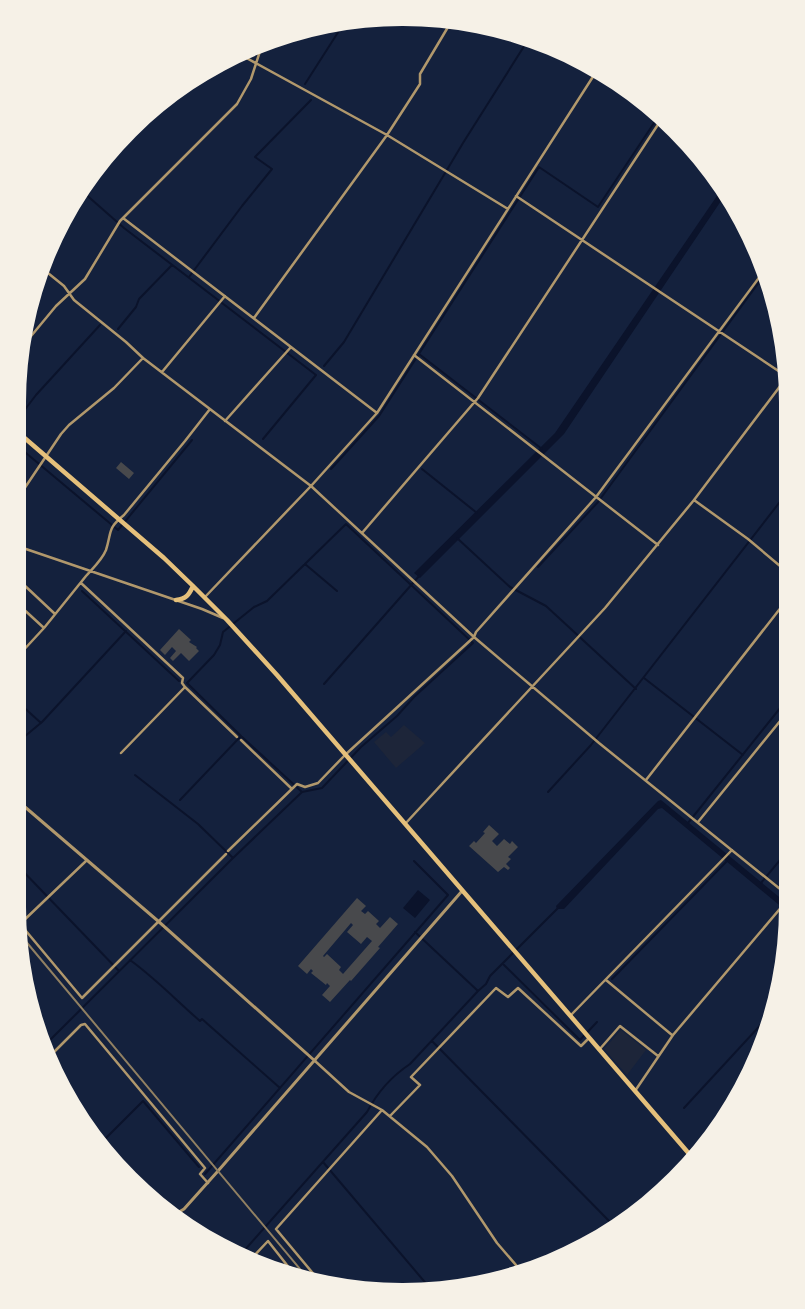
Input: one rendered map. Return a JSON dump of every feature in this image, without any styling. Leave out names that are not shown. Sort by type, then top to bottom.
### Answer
[{"type":"highway","points":[[26,439],[193,586],[230,623],[688,1152]]},
{"type":"highway","points":[[176,600],[184,599],[190,594],[193,586]]},
{"type":"street","points":[[254,318],[387,136],[420,84],[420,74],[448,29]]},
{"type":"street","points":[[32,335],[56,306],[92,269],[120,221],[237,104],[251,79],[259,55]]},
{"type":"street","points":[[249,60],[387,136],[508,209]]},
{"type":"street","points":[[205,597],[311,486],[377,413],[592,78]]},
{"type":"street","points":[[362,533],[476,400],[657,126]]},
{"type":"street","points":[[517,196],[777,370]]},
{"type":"street","points":[[123,218],[377,413]]},
{"type":"street","points":[[49,274],[64,286],[74,300],[143,358],[311,486],[473,638],[533,686],[593,739],[779,889]]},
{"type":"street","points":[[27,933],[82,998],[297,784],[305,787],[318,783],[348,758],[473,638],[476,632],[512,591],[597,497],[758,279]]},
{"type":"street","points":[[162,372],[225,296]]},
{"type":"street","points":[[225,420],[291,346]]},
{"type":"street","points":[[414,356],[476,400],[535,449],[658,545]]},
{"type":"street","points":[[26,486],[69,425],[114,388],[143,358]]},
{"type":"street","points":[[405,825],[582,634],[658,545],[778,386]]},
{"type":"street","points":[[26,647],[94,568],[106,551],[111,528],[114,524],[122,522],[124,515],[210,409]]},
{"type":"street","points":[[694,500],[752,542],[779,565]]},
{"type":"street","points":[[26,549],[176,600],[230,623]]},
{"type":"street","points":[[81,584],[183,678],[182,683],[185,687],[237,737]]},
{"type":"street","points":[[26,586],[55,614]]},
{"type":"street","points":[[646,780],[779,610]]},
{"type":"street","points":[[26,611],[44,628]]},
{"type":"street","points":[[121,753],[185,687]]},
{"type":"street","points":[[698,822],[779,722]]},
{"type":"street","points":[[241,740],[293,788]]},
{"type":"street","points":[[26,809],[158,921],[348,1092],[382,1110],[427,1146],[446,1169],[491,1235],[516,1265]]},
{"type":"street","points":[[570,1016],[732,850]]},
{"type":"street","points":[[27,919],[86,861]]},
{"type":"street","points":[[181,1211],[208,1183],[462,891]]},
{"type":"street","points":[[634,1090],[673,1035],[779,912]]},
{"type":"street","points":[[606,980],[673,1035]]},
{"type":"street","points":[[390,1116],[420,1085],[412,1076],[496,988],[508,997],[518,988],[581,1046],[587,1036]]},
{"type":"street","points":[[55,1051],[81,1025],[85,1024],[205,1168],[200,1174],[208,1183]]},
{"type":"street","points":[[599,1050],[620,1026],[658,1056]]},
{"type":"street","points":[[312,1272],[276,1229],[382,1110]]},
{"type":"street","points":[[257,1253],[268,1242],[286,1264]]},
{"type":"shaded area","points":[[717,196],[720,202],[564,434],[420,578],[414,573],[555,433]]},
{"type":"shaded area","points":[[404,725],[425,743],[396,768],[374,742],[386,732],[391,737]]},
{"type":"shaded area","points":[[661,800],[779,897],[779,905],[662,808],[658,809],[564,909],[557,909],[556,906]]},
{"type":"shaded area","points":[[418,890],[430,900],[415,918],[403,908]]},
{"type":"shaded area","points":[[621,1030],[646,1050],[627,1075],[604,1049]]},
{"type":"building","points":[[121,462],[134,473],[129,479],[116,468]]},
{"type":"building","points":[[179,629],[199,651],[189,661],[181,653],[173,661],[170,658],[176,651],[172,647],[165,655],[160,650]]},
{"type":"building","points":[[489,825],[499,834],[492,841],[497,846],[504,839],[510,844],[512,841],[518,847],[508,857],[511,859],[506,864],[510,868],[508,870],[504,867],[498,872],[469,846],[474,841],[476,843]]},
{"type":"building","points":[[357,898],[366,906],[361,911],[365,914],[368,911],[379,921],[376,924],[380,928],[390,917],[398,924],[378,947],[380,948],[330,1002],[322,995],[330,986],[311,973],[313,971],[311,969],[307,974],[298,966]],"holes":[[[351,923],[353,925],[347,932],[361,944],[367,937],[372,941],[343,974],[339,970],[341,967],[327,954],[323,956]]]},
{"type":"waterway","points":[[305,84],[339,31]]},
{"type":"waterway","points":[[324,366],[344,342],[463,143],[524,46]]},
{"type":"waterway","points":[[189,277],[272,169],[255,157],[311,100]]},
{"type":"waterway","points":[[331,469],[379,416],[539,167],[598,207],[654,123]]},
{"type":"waterway","points":[[88,196],[124,228],[316,375],[263,439]]},
{"type":"waterway","points":[[118,329],[136,307],[139,299],[172,265]]},
{"type":"waterway","points":[[538,567],[598,502],[759,282]]},
{"type":"waterway","points":[[26,408],[100,325]]},
{"type":"waterway","points":[[419,354],[542,449]]},
{"type":"waterway","points":[[26,453],[118,530],[192,440]]},
{"type":"waterway","points":[[422,469],[477,513]]},
{"type":"waterway","points":[[548,792],[591,745],[779,503]]},
{"type":"waterway","points":[[346,524],[473,643],[414,697],[397,716],[361,747],[322,788],[302,792],[187,683],[214,655],[220,645],[223,632],[254,607],[267,601],[346,524]]},
{"type":"waterway","points":[[457,538],[510,587],[546,606],[636,689]]},
{"type":"waterway","points":[[305,564],[337,591]]},
{"type":"waterway","points":[[324,684],[420,575]]},
{"type":"waterway","points":[[82,591],[179,681]]},
{"type":"waterway","points":[[26,735],[42,722],[126,631]]},
{"type":"waterway","points":[[644,678],[743,755]]},
{"type":"waterway","points":[[26,709],[41,723]]},
{"type":"waterway","points":[[688,823],[779,709]]},
{"type":"waterway","points":[[180,800],[241,736]]},
{"type":"waterway","points":[[135,775],[198,824],[232,857]]},
{"type":"waterway","points":[[51,1039],[302,792]]},
{"type":"waterway","points":[[205,1174],[448,895],[414,861]]},
{"type":"waterway","points":[[612,979],[727,861]]},
{"type":"waterway","points":[[761,883],[779,861]]},
{"type":"waterway","points":[[26,874],[119,971]]},
{"type":"waterway","points":[[478,991],[486,984],[490,976],[559,907]]},
{"type":"waterway","points":[[246,1248],[367,1112],[375,1098],[386,1085],[410,1064],[478,991],[415,932]]},
{"type":"waterway","points":[[130,960],[200,1021],[202,1019],[280,1088]]},
{"type":"waterway","points":[[503,964],[580,1040],[597,1022]]},
{"type":"waterway","points":[[684,1108],[759,1027]]},
{"type":"waterway","points":[[432,1041],[609,1221]]},
{"type":"waterway","points":[[106,1138],[143,1101],[199,1167]]},
{"type":"waterway","points":[[323,1162],[425,1282]]},
{"type":"railway","points":[[28,944],[299,1268]]}]
